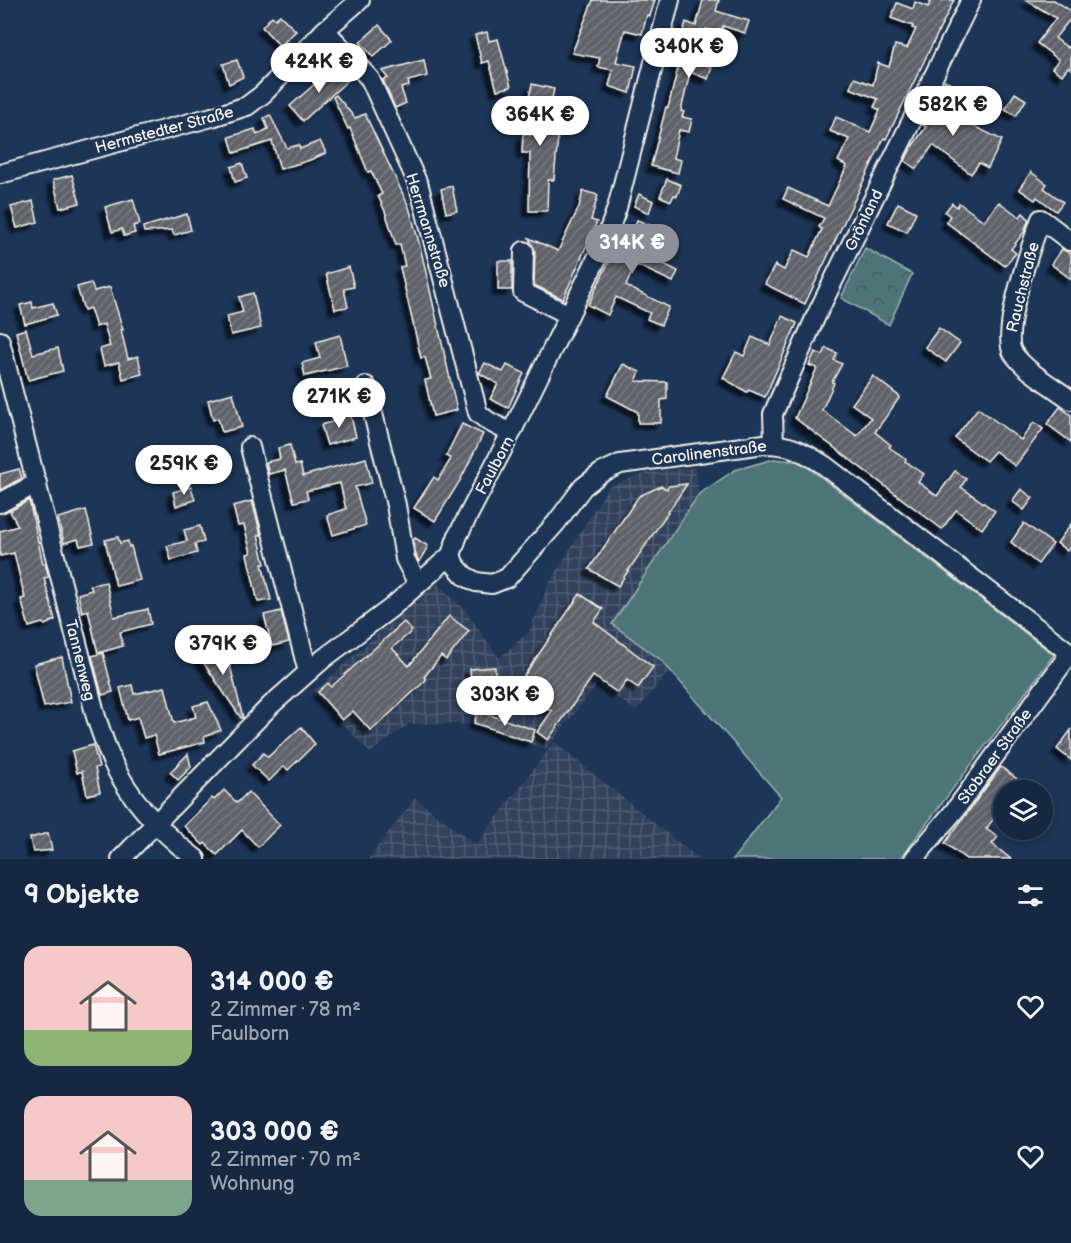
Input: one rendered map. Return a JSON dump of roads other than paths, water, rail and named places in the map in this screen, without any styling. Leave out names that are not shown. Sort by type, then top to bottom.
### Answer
[{"type":"street","name":"Hermstedter Straße","points":[[0,174],[247,106],[264,94],[326,30],[360,0]]},
{"type":"street","name":"Faulborn","points":[[121,859],[271,705],[308,672],[391,608],[451,555],[458,535],[604,244],[617,208],[670,0]]},
{"type":"street","name":"Grönland","points":[[774,444],[773,414],[807,338],[971,0]]},
{"type":"street","name":"Herrmannstraße","points":[[326,30],[370,80],[419,186],[478,413],[511,433]]},
{"type":"street","name":"Rauchstraße","points":[[1070,241],[1041,219],[1026,257],[1008,336],[1012,352],[1024,365],[1071,400]]},
{"type":"street","points":[[524,251],[524,292],[569,315]]},
{"type":"street","name":"Tannenweg","points":[[0,341],[96,717],[112,762],[128,789],[155,823]]},
{"type":"street","points":[[366,386],[396,505],[405,559],[418,584]]},
{"type":"street","name":"Carolinenstraße","points":[[451,555],[455,565],[465,576],[476,582],[492,584],[507,578],[556,523],[584,486],[601,473],[620,464],[774,444],[787,445],[802,451],[824,465],[1071,653]]},
{"type":"street","points":[[250,447],[308,672]]},
{"type":"street","points":[[0,503],[37,483]]},
{"type":"street","name":"Stobraer Straße","points":[[918,858],[1071,653]]},
{"type":"street","points":[[155,823],[172,841],[196,859]]}]
